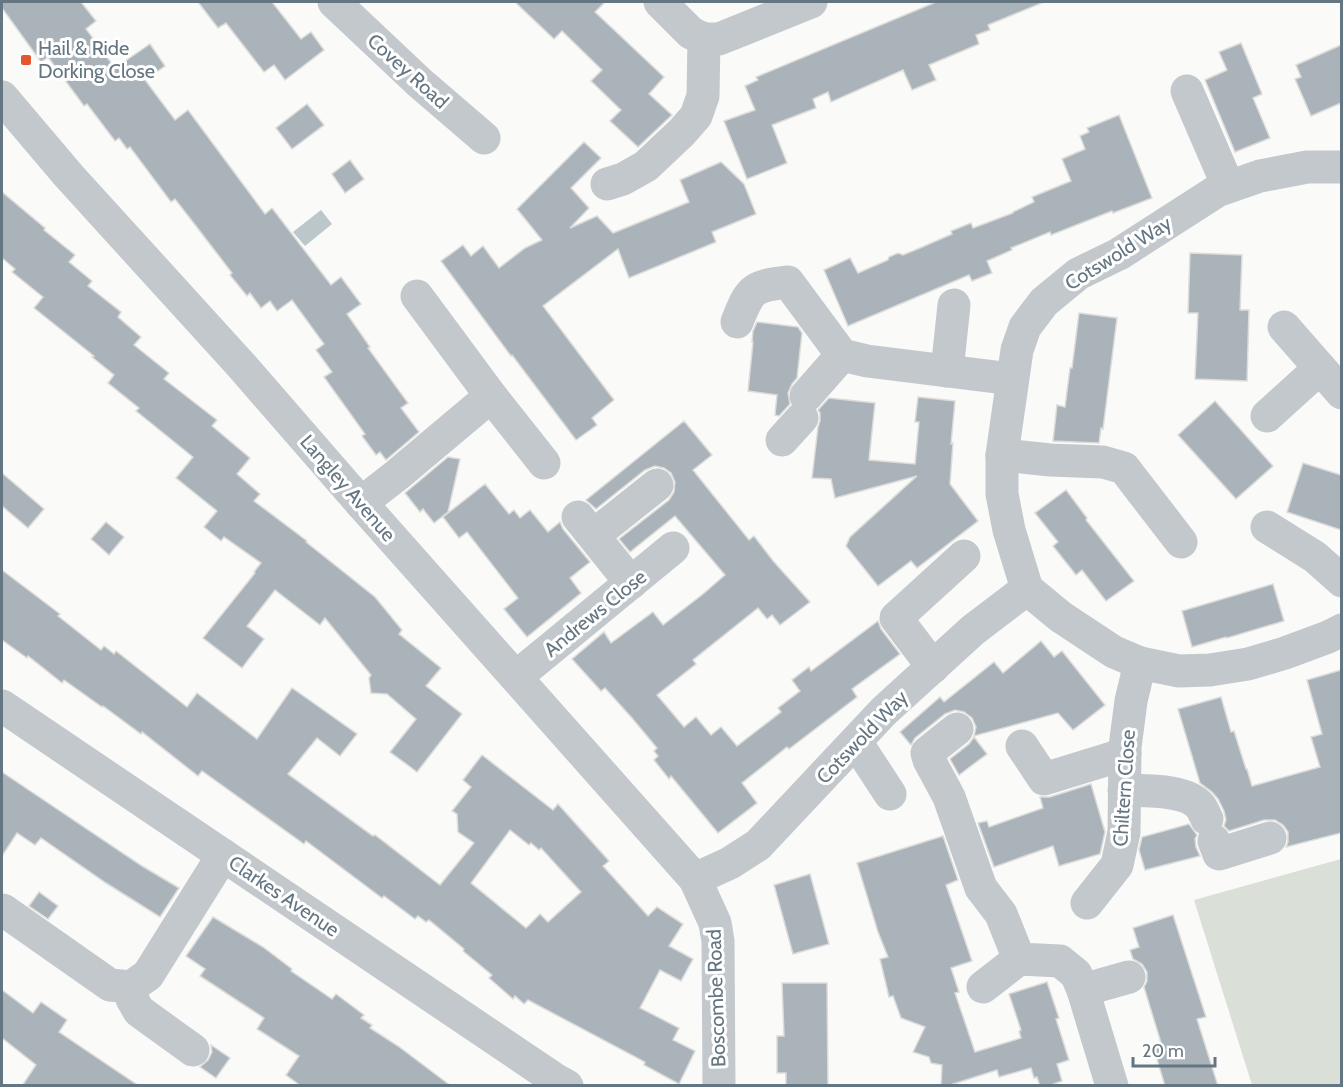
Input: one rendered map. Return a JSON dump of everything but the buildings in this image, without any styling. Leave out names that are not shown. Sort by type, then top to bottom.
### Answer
[{"type":"street","name":"Covey Road","points":[[334,2],[420,83],[484,138]]},
{"type":"street","points":[[660,2],[698,36],[719,39],[811,2]]},
{"type":"street","points":[[607,184],[623,179],[646,166],[696,116],[703,96],[698,36]]},
{"type":"street","points":[[1187,91],[1228,186]]},
{"type":"street","name":"Langley Avenue","points":[[2,97],[69,176],[241,365],[695,879]]},
{"type":"street","name":"Cotswold Way","points":[[695,879],[730,863],[758,845],[884,711],[974,630],[1027,589],[1009,530],[1002,494],[1002,455],[1017,350],[1025,327],[1044,302],[1078,273],[1119,254],[1208,196],[1228,186],[1260,176],[1306,167],[1341,167]]},
{"type":"street","points":[[737,322],[751,292],[767,284],[789,282],[842,355],[867,361],[1012,379]]},
{"type":"street","points":[[417,296],[544,463]]},
{"type":"street","points":[[947,371],[954,305]]},
{"type":"street","points":[[1267,416],[1336,386],[1284,327]]},
{"type":"street","points":[[797,418],[842,355]]},
{"type":"street","points":[[361,503],[491,396]]},
{"type":"street","points":[[1002,455],[1103,462],[1124,468],[1181,542]]},
{"type":"street","points":[[631,583],[586,526],[657,485]]},
{"type":"street","points":[[1267,527],[1315,557],[1341,581]]},
{"type":"street","name":"Andrews Close","points":[[516,677],[673,548]]},
{"type":"street","points":[[933,667],[896,618],[964,556]]},
{"type":"street","points":[[1027,589],[1061,617],[1114,652],[1140,663],[1179,670],[1210,670],[1248,664],[1318,641],[1341,630]]},
{"type":"street","name":"Chiltern Close","points":[[1087,903],[1117,865],[1124,832],[1125,754],[1131,701],[1140,663]]},
{"type":"street","name":"Clarkes Avenue","points":[[2,706],[567,1086]]},
{"type":"street","points":[[957,729],[927,753],[949,797],[981,888],[1001,914],[1019,959]]},
{"type":"street","points":[[856,742],[891,794]]},
{"type":"street","points":[[1022,746],[1044,779],[1125,754]]},
{"type":"street","points":[[1124,790],[1186,796],[1199,805],[1219,854],[1270,838]]},
{"type":"street","points":[[3,910],[110,985],[131,987],[148,975],[223,855]]},
{"type":"street","name":"Boscombe Road","points":[[695,879],[716,923],[719,1086]]},
{"type":"street","points":[[983,987],[1019,959],[1060,961],[1076,974],[1083,990],[1112,1086]]},
{"type":"street","points":[[1083,990],[1129,977]]},
{"type":"street","points":[[131,987],[132,999],[139,1011],[194,1050]]},
{"type":"shaded area","points":[[321,210],[332,224],[305,246],[293,232]]},
{"type":"shaded area","points":[[1341,859],[1341,1085],[1252,1085],[1194,900]]},
{"type":"place","name":"Hail & Ride Dorking Close","points":[[26,60]]}]
